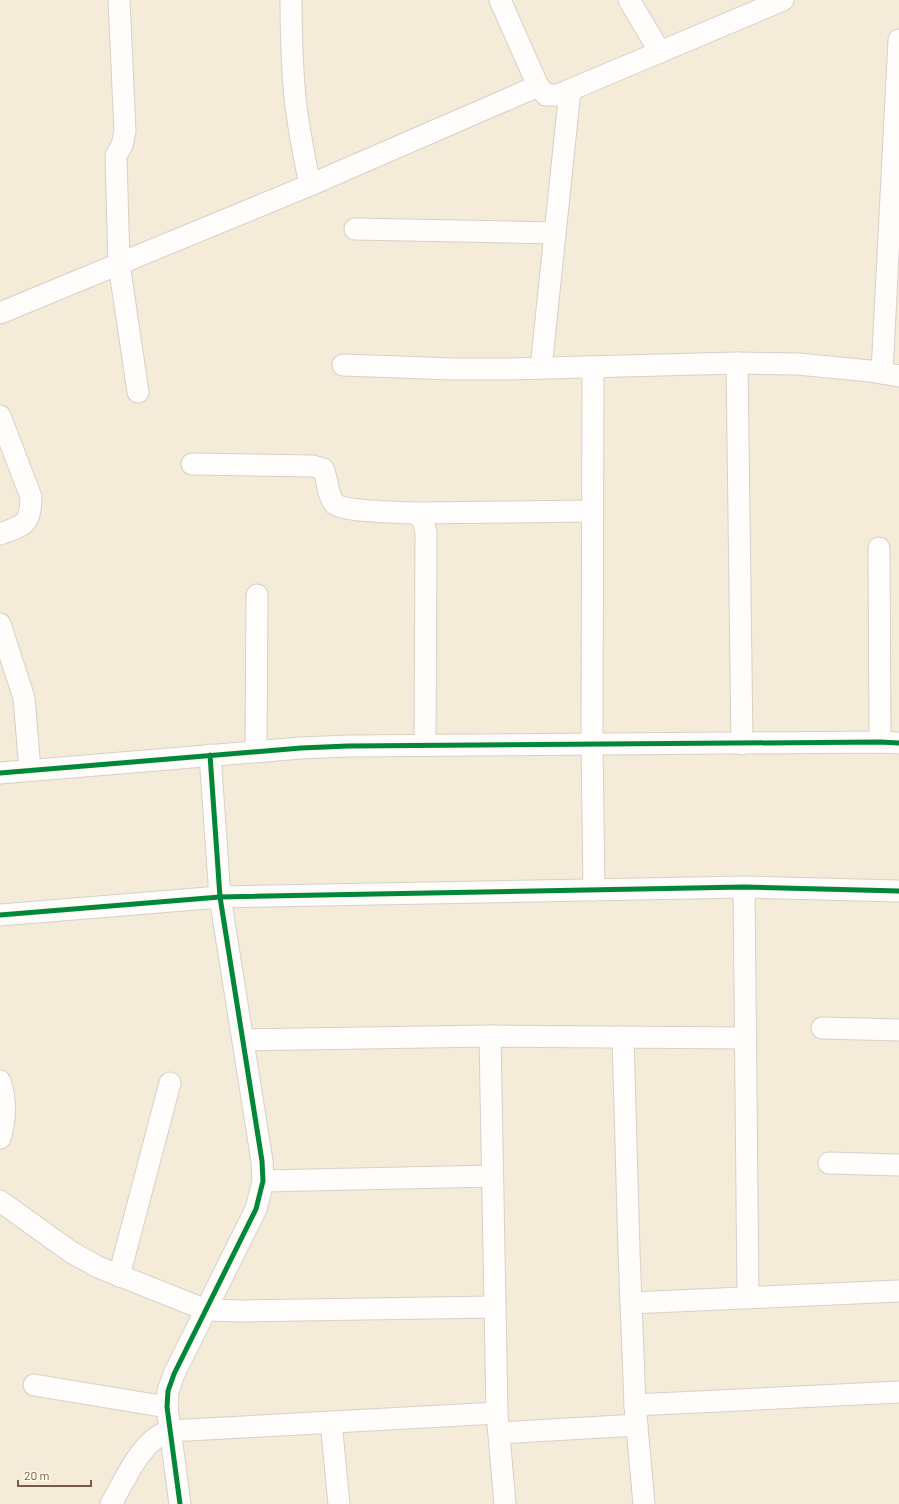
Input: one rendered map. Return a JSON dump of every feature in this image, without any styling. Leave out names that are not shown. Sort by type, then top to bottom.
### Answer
[{"type":"street","points":[[119,0],[125,131],[122,145],[116,156],[119,264],[138,392]]},
{"type":"street","points":[[291,0],[291,44],[295,99],[310,185]]},
{"type":"street","points":[[500,0],[538,86],[546,94],[558,95],[784,0]]},
{"type":"street","points":[[629,0],[660,52]]},
{"type":"street","points":[[343,365],[454,369],[737,363],[798,364],[891,374],[899,40]]},
{"type":"street","points":[[0,313],[310,185],[538,86]]},
{"type":"street","points":[[541,368],[570,90]]},
{"type":"street","points":[[355,229],[555,233]]},
{"type":"street","points":[[737,363],[742,744]]},
{"type":"street","points":[[593,367],[592,744],[594,890]]},
{"type":"street","points":[[0,416],[31,497],[31,510],[28,520],[20,527],[0,534]]},
{"type":"street","points":[[192,464],[313,466],[323,469],[327,477],[329,492],[335,504],[347,508],[415,513],[592,511]]},
{"type":"street","points":[[415,513],[423,520],[426,532],[425,745]]},
{"type":"street","points":[[0,773],[256,751],[348,746],[889,743],[879,548]]},
{"type":"street","points":[[256,751],[258,595]]},
{"type":"street","points":[[0,624],[24,698],[30,770]]},
{"type":"street","points":[[180,1504],[167,1407],[168,1391],[174,1374],[256,1209],[263,1181],[262,1162],[244,1040],[220,897],[210,755]]},
{"type":"street","points":[[744,888],[748,1298]]},
{"type":"street","points":[[0,915],[220,897],[744,888],[899,891]]},
{"type":"street","points":[[822,1028],[899,1030]]},
{"type":"street","points":[[244,1040],[490,1036],[746,1038]]},
{"type":"street","points":[[490,1036],[494,1307],[498,1423],[505,1504]]},
{"type":"street","points":[[623,1037],[635,1405],[644,1504]]},
{"type":"street","points":[[0,1081],[4,1094],[4,1113],[3,1129],[0,1138]]},
{"type":"street","points":[[119,1276],[170,1083]]},
{"type":"street","points":[[829,1163],[899,1165]]},
{"type":"street","points":[[263,1181],[492,1176]]},
{"type":"street","points":[[0,1201],[71,1252],[98,1268],[206,1310],[243,1312],[494,1307]]},
{"type":"street","points":[[631,1302],[899,1291]]},
{"type":"street","points":[[34,1385],[167,1407]]},
{"type":"street","points":[[635,1405],[899,1392]]},
{"type":"street","points":[[111,1504],[136,1461],[152,1440],[162,1433],[170,1431],[331,1422],[637,1425]]},
{"type":"street","points":[[331,1422],[339,1504]]},
{"type":"shaded area","points":[[0,0],[899,0],[899,1504],[0,1504]]},
{"type":"cycle path","points":[[0,773],[301,748],[348,746],[899,743]]},
{"type":"cycle path","points":[[180,1504],[167,1407],[168,1391],[174,1374],[256,1209],[263,1181],[262,1161],[220,897],[210,755]]},
{"type":"cycle path","points":[[0,915],[220,897],[744,887],[899,891]]}]
